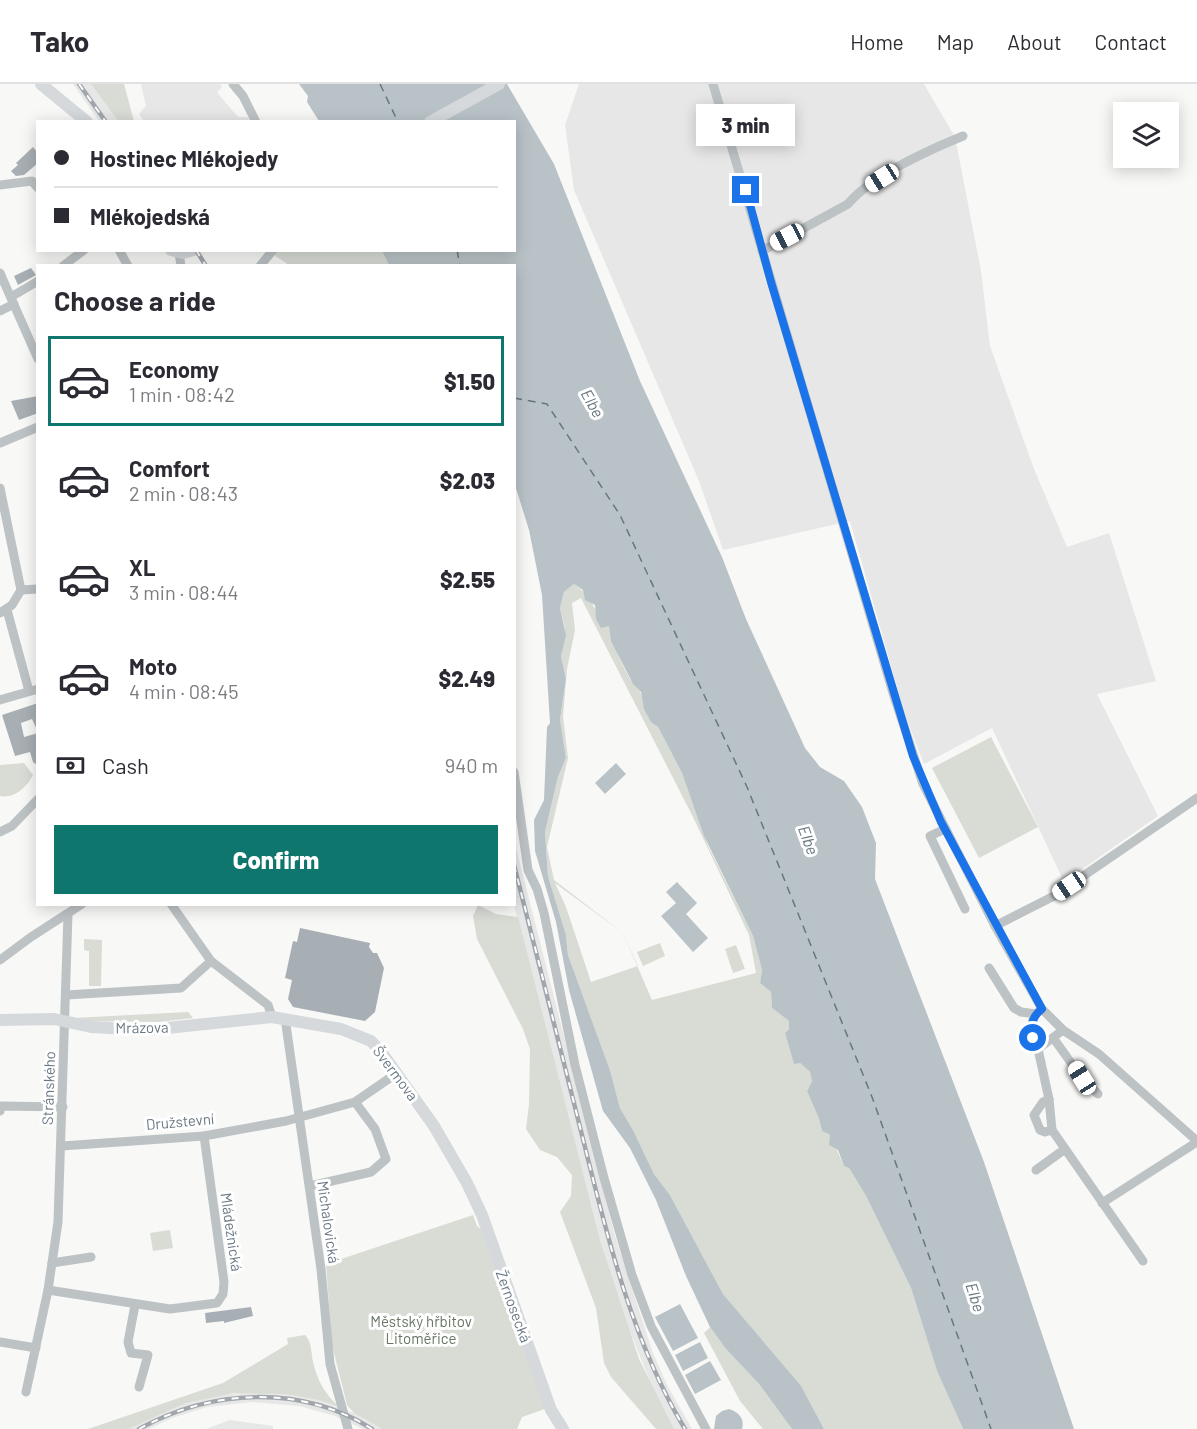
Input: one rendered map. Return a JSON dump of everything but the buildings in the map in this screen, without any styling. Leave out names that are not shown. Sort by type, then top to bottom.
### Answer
[{"type":"main road","points":[[41,84],[85,120]]},
{"type":"main road","points":[[434,120],[499,84]]},
{"type":"main road","name":"Mrázova","points":[[0,1020],[66,1021],[91,1027],[148,1030],[278,1018]]},
{"type":"main road","name":"Švermova","points":[[278,1018],[341,1029],[365,1037],[379,1048],[434,1126],[467,1183]]},
{"type":"main road","name":"Žernosecká","points":[[467,1183],[482,1215],[551,1410],[563,1429]]},
{"type":"street","points":[[233,84],[243,96],[255,120]]},
{"type":"street","points":[[713,84],[913,756],[945,829],[1039,1012],[1098,1054],[1197,1142],[1102,1203]]},
{"type":"street","points":[[762,250],[848,204],[858,192],[932,149],[963,135]]},
{"type":"street","points":[[3,184],[35,184]]},
{"type":"street","points":[[65,264],[80,252]]},
{"type":"street","points":[[262,264],[271,252]]},
{"type":"street","points":[[0,273],[36,354]]},
{"type":"street","points":[[0,311],[36,283]]},
{"type":"street","points":[[0,443],[36,428]]},
{"type":"street","points":[[0,488],[21,590]]},
{"type":"street","points":[[0,544],[11,541]]},
{"type":"street","points":[[0,700],[33,690],[4,612],[21,590],[36,589]]},
{"type":"street","points":[[516,782],[520,803],[523,849],[532,882],[544,912],[575,1065],[632,1275],[651,1326],[706,1429]]},
{"type":"street","points":[[995,926],[1054,896],[1197,798]]},
{"type":"street","points":[[0,832],[12,826],[36,801]]},
{"type":"street","points":[[945,829],[930,836],[965,909]]},
{"type":"street","points":[[0,960],[79,906]]},
{"type":"street","points":[[176,907],[211,961],[268,1005],[278,1018]]},
{"type":"street","name":"Stránského","points":[[26,1392],[48,1290],[58,1222],[68,914]]},
{"type":"street","points":[[66,995],[181,988],[211,961]]},
{"type":"street","points":[[989,969],[1014,1008],[1021,1012],[1039,1012]]},
{"type":"street","points":[[1039,1012],[1031,1026],[1049,1099],[1052,1130],[1143,1261]]},
{"type":"street","name":"Michalovická","points":[[278,1018],[299,1117],[310,1186],[330,1364],[347,1425]]},
{"type":"street","points":[[1038,1049],[1063,1030]]},
{"type":"street","points":[[1054,1039],[1082,1078],[1098,1094]]},
{"type":"street","points":[[310,1186],[370,1172],[386,1159],[375,1129],[355,1102],[397,1072]]},
{"type":"street","points":[[1049,1099],[1043,1102],[1034,1115],[1040,1130],[1045,1132],[1052,1130]]},
{"type":"street","name":"Družstevní","points":[[62,1146],[204,1136],[299,1117],[355,1102]]},
{"type":"street","points":[[0,1111],[1,1106],[63,1107]]},
{"type":"street","name":"Mládežnická","points":[[48,1290],[170,1309],[217,1303],[223,1294],[224,1282],[204,1136]]},
{"type":"street","points":[[1036,1170],[1065,1149]]},
{"type":"street","points":[[52,1263],[92,1257]]},
{"type":"street","points":[[135,1305],[128,1342],[131,1353],[148,1355],[139,1388]]},
{"type":"street","points":[[0,1342],[36,1348]]},
{"type":"shaded area","points":[[73,84],[91,84],[117,120],[98,120]]},
{"type":"shaded area","points":[[141,84],[220,84],[222,87],[217,92],[225,102],[238,117],[248,117],[250,120],[143,120],[139,114],[146,106]]},
{"type":"shaded area","points":[[579,84],[924,84],[955,137],[981,271],[990,346],[1034,469],[1067,547],[1109,533],[1156,681],[1097,694],[1158,816],[1064,882],[992,728],[924,764],[904,712],[850,521],[723,550],[699,481],[574,190],[565,125]]},
{"type":"shaded area","points":[[516,848],[615,1236],[653,1353],[667,1385],[692,1429],[674,1429],[654,1391],[626,1322],[600,1240],[514,906]]},
{"type":"shaded area","points":[[252,1392],[285,1394],[318,1400],[354,1413],[382,1429],[363,1429],[335,1416],[299,1406],[252,1402],[207,1407],[172,1418],[149,1429],[129,1429],[186,1403],[219,1395]]},
{"type":"shaded area","points":[[230,1420],[273,1426],[273,1429],[206,1429]]},
{"type":"green space","points":[[91,84],[124,84],[134,120],[117,120]]},
{"type":"green space","points":[[270,252],[382,252],[388,264],[288,264]]},
{"type":"green space","points":[[574,584],[590,600],[599,620],[609,626],[623,666],[640,692],[648,716],[658,727],[682,773],[708,846],[753,936],[762,970],[760,983],[771,992],[772,1008],[789,1021],[789,1029],[785,1033],[794,1063],[800,1063],[810,1072],[812,1081],[807,1091],[822,1131],[830,1135],[844,1166],[849,1168],[866,1196],[911,1288],[937,1371],[963,1429],[824,1429],[800,1386],[723,1294],[670,1195],[654,1174],[620,1108],[610,1070],[568,955],[566,935],[548,876],[545,832],[558,777],[566,758],[560,720],[566,679],[561,656],[565,628],[560,608],[564,592]],"holes":[[[581,598],[693,817],[749,935],[756,973],[652,1000],[637,966],[591,982],[566,907],[555,883],[623,933],[554,880],[547,847],[568,758],[563,717],[567,669],[575,630],[572,603]]]},
{"type":"green space","points":[[991,737],[1038,827],[979,858],[932,768]]},
{"type":"green space","points":[[24,763],[33,775],[24,788],[10,796],[0,796],[0,765]]},
{"type":"green space","points":[[478,906],[480,906],[496,914],[518,917],[600,1240],[639,1359],[674,1429],[656,1429],[611,1377],[604,1363],[596,1308],[560,1212],[571,1196],[572,1175],[557,1157],[540,1150],[526,1129],[530,1049],[523,1029],[477,939],[473,916]]},
{"type":"green space","points":[[84,939],[102,940],[101,986],[89,986],[89,951],[84,950]]},
{"type":"green space","points":[[660,943],[665,956],[643,966],[637,952]]},
{"type":"green space","points":[[736,945],[745,969],[733,973],[725,949]]},
{"type":"green space","points":[[188,1012],[193,1018],[158,1022],[78,1021],[73,1018]]},
{"type":"green space","name":"Městský hřbitov Litoměřice","points":[[473,1215],[477,1226],[481,1229],[545,1409],[522,1417],[517,1429],[382,1429],[354,1413],[347,1405],[332,1345],[326,1264]]},
{"type":"green space","points":[[170,1230],[173,1248],[153,1251],[150,1233]]},
{"type":"green space","points":[[710,1327],[726,1349],[759,1384],[792,1429],[763,1429],[740,1401],[704,1333]]},
{"type":"green space","points":[[305,1335],[310,1344],[319,1381],[339,1407],[318,1400],[285,1394],[234,1393],[186,1403],[129,1429],[88,1429],[223,1383],[288,1344],[287,1338]]},
{"type":"water","name":"Elbe","points":[[299,84],[507,84],[554,164],[640,381],[722,557],[746,619],[805,748],[820,767],[844,781],[862,807],[876,843],[875,879],[984,1162],[1074,1429],[963,1429],[937,1371],[911,1288],[866,1196],[849,1168],[844,1166],[838,1150],[829,1145],[830,1135],[822,1131],[807,1091],[812,1081],[810,1072],[800,1063],[794,1064],[785,1033],[789,1029],[789,1021],[772,1008],[771,992],[760,983],[762,970],[753,936],[704,836],[682,773],[658,727],[651,722],[644,709],[641,692],[633,684],[611,641],[609,626],[601,628],[596,619],[595,605],[585,600],[583,590],[574,584],[564,592],[560,608],[566,635],[561,656],[566,679],[560,720],[566,758],[558,777],[545,832],[548,876],[566,935],[568,955],[610,1070],[620,1108],[654,1174],[670,1195],[723,1294],[801,1386],[824,1429],[792,1429],[759,1384],[726,1349],[710,1327],[686,1276],[656,1200],[630,1148],[603,1111],[569,990],[556,922],[535,851],[534,820],[544,800],[547,727],[550,723],[542,595],[529,530],[516,488],[516,264],[388,264],[382,252],[516,252],[516,120],[318,120],[307,102],[308,96]]},
{"type":"water","points":[[616,763],[626,774],[605,794],[595,783]]},
{"type":"water","points":[[677,882],[697,903],[686,914],[708,938],[693,952],[661,916],[676,903],[666,892]]},
{"type":"water","points":[[680,1304],[698,1338],[673,1351],[655,1317]]},
{"type":"water","points":[[700,1342],[708,1358],[683,1371],[675,1355]]},
{"type":"water","points":[[710,1361],[721,1380],[695,1394],[685,1375]]},
{"type":"water","points":[[729,1409],[740,1416],[743,1422],[742,1429],[714,1429],[716,1416]]},
{"type":"ferry route","points":[[380,84],[397,120]]},
{"type":"ferry route","points":[[457,252],[460,264]]},
{"type":"ferry route","points":[[516,398],[547,404],[620,515],[747,787],[872,1097],[991,1429]]},
{"type":"railway","points":[[79,84],[105,120]]},
{"type":"railway","points":[[197,252],[205,264]]},
{"type":"railway","points":[[516,873],[593,1180],[624,1290],[651,1362],[685,1429]]},
{"type":"railway","points":[[139,1429],[196,1406],[256,1397],[316,1404],[345,1414],[372,1429]]},
{"type":"route","points":[[746,190],[771,282],[913,756],[941,822],[995,926],[1042,1009],[1036,1014],[1031,1026],[1033,1038]]}]
